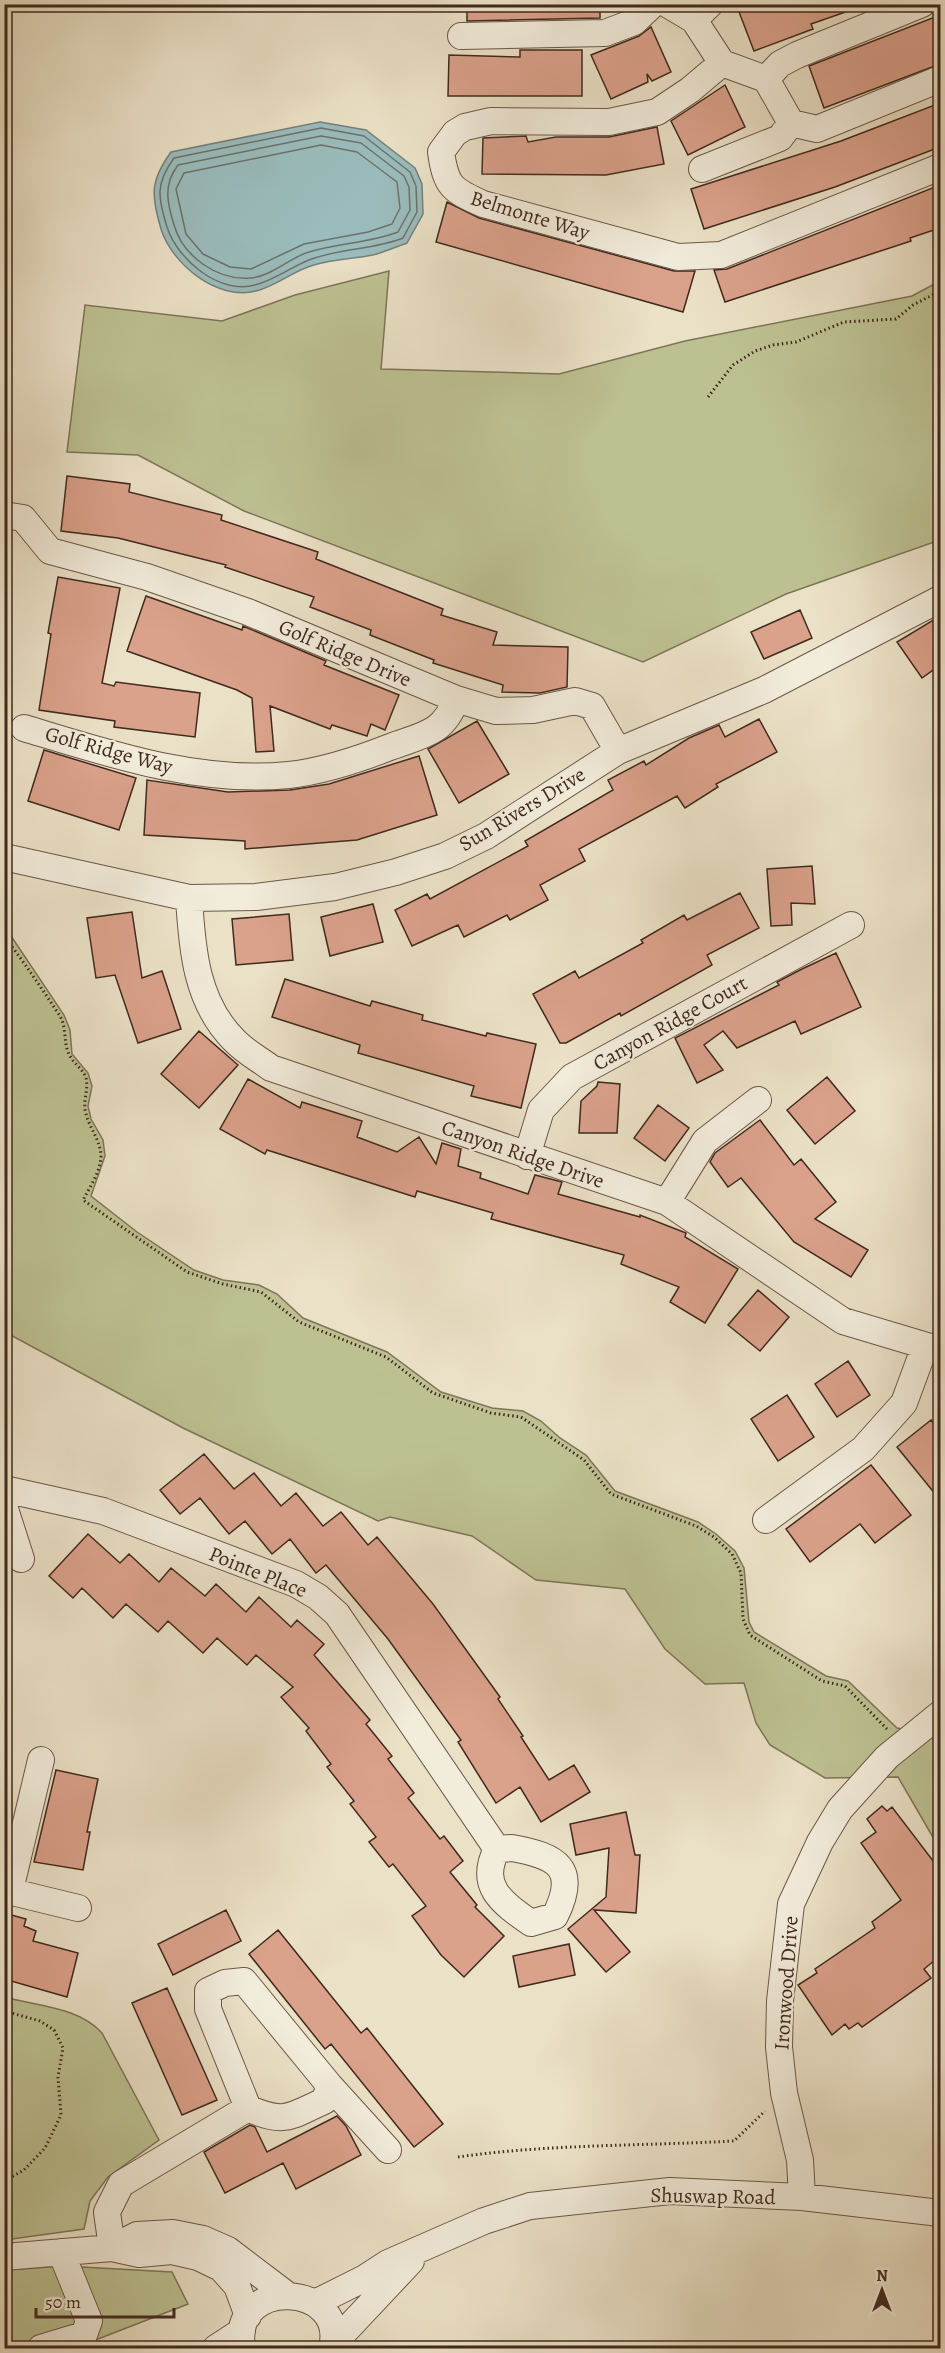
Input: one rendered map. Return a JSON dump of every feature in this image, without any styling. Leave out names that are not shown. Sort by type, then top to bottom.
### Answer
[{"type":"street","points":[[461,36],[606,33],[634,22],[653,4]]},
{"type":"street","points":[[667,4],[702,12],[722,63],[766,79],[791,123],[817,129],[940,79]]},
{"type":"street","points":[[766,79],[780,64],[797,55],[922,4]]},
{"type":"street","name":"Belmonte Way","points":[[722,63],[690,90],[657,112],[609,122],[491,121],[465,127],[455,133],[441,152],[444,174],[455,192],[483,204],[678,257],[721,255],[940,167]]},
{"type":"street","points":[[702,169],[780,138],[791,123]]},
{"type":"street","name":"Golf Ridge Drive","points":[[4,515],[23,518],[50,551],[147,577],[248,612],[456,699],[496,711],[533,710],[576,701],[592,706],[618,751]]},
{"type":"street","name":"Sun Rivers Drive","points":[[4,857],[189,898],[256,897],[335,887],[435,859],[486,836],[618,751],[764,690],[940,599]]},
{"type":"street","name":"Golf Ridge Way","points":[[24,728],[134,761],[208,774],[288,775],[349,763],[439,729],[451,715],[456,699]]},
{"type":"street","name":"Canyon Ridge Drive","points":[[189,898],[193,953],[199,983],[209,1005],[234,1040],[271,1068],[667,1202],[843,1321],[933,1348]]},
{"type":"street","name":"Canyon Ridge Court","points":[[527,1156],[541,1110],[572,1077],[851,925]]},
{"type":"street","points":[[667,1202],[705,1140],[758,1100]]},
{"type":"street","points":[[766,1520],[863,1449],[904,1403],[933,1348]]},
{"type":"street","name":"Pointe Place","points":[[4,1489],[103,1511],[296,1584],[318,1597],[337,1614],[497,1849]]},
{"type":"street","points":[[4,1506],[21,1559]]},
{"type":"street","name":"Ironwood Drive","points":[[802,2197],[800,2160],[784,2093],[778,2024],[791,1904],[820,1842],[840,1809],[887,1757],[930,1726]]},
{"type":"street","points":[[41,1760],[7,1890],[78,1908]]},
{"type":"street","points":[[330,2086],[324,2101],[286,2119],[263,2115],[248,2108],[208,2009],[208,1991],[225,1983],[244,1982],[330,2086],[388,2150]]},
{"type":"street","points":[[112,2248],[107,2212],[121,2184],[248,2108]]},
{"type":"street","name":"Shuswap Road","points":[[315,2303],[365,2278],[388,2263],[484,2221],[530,2206],[670,2191],[802,2197],[940,2213]]},
{"type":"street","points":[[112,2248],[137,2235],[173,2233],[203,2239],[228,2250],[286,2294]]},
{"type":"street","points":[[4,2257],[112,2248],[139,2254],[172,2252],[198,2257],[221,2268],[237,2286],[244,2332]]},
{"type":"street","name":"Shuswap Road","points":[[333,2346],[422,2249]]},
{"type":"street","points":[[41,2349],[84,2335],[89,2321],[61,2252]]},
{"type":"street","points":[[216,2349],[244,2332],[258,2305],[272,2297],[286,2294],[302,2296],[315,2303],[326,2314],[332,2328],[333,2346]]},
{"type":"path","points":[[708,397],[733,365],[755,351],[773,345],[796,342],[844,322],[896,319],[913,304],[940,291]]},
{"type":"path","points":[[4,936],[26,963],[50,1005],[60,1017],[66,1032],[68,1055],[85,1075],[88,1088],[83,1106],[88,1123],[99,1143],[101,1158],[98,1172],[83,1200],[187,1272],[223,1284],[261,1292],[299,1322],[386,1357],[433,1393],[491,1413],[521,1417],[584,1460],[611,1494],[696,1526],[714,1537],[732,1554],[741,1573],[744,1619],[750,1635],[822,1681],[845,1686],[888,1731],[930,1726]]},
{"type":"path","points":[[4,2011],[39,2021],[54,2030],[63,2048],[63,2059],[58,2077],[61,2115],[45,2148],[24,2170],[4,2181]]},
{"type":"path","points":[[458,2157],[515,2149],[623,2147],[734,2141],[784,2093]]},
{"type":"green space","points":[[389,271],[381,369],[559,374],[685,341],[912,296],[940,281],[940,540],[786,594],[643,662],[244,511],[138,455],[67,452],[85,305],[222,321],[295,295]]},
{"type":"green space","points":[[5,927],[64,1015],[70,1030],[72,1054],[88,1073],[92,1086],[88,1106],[91,1119],[103,1140],[105,1156],[91,1196],[137,1232],[194,1270],[223,1280],[259,1285],[277,1294],[303,1318],[387,1352],[441,1392],[492,1408],[523,1411],[541,1421],[560,1438],[586,1455],[615,1491],[698,1522],[716,1534],[735,1551],[744,1568],[749,1622],[754,1632],[826,1676],[848,1681],[897,1728],[940,1736],[940,1846],[898,1777],[825,1778],[770,1745],[756,1723],[744,1683],[705,1684],[665,1649],[625,1589],[536,1580],[472,1536],[390,1517],[378,1521],[183,1428],[5,1332]]},
{"type":"green space","points":[[5,1997],[57,2009],[93,2024],[102,2033],[159,2140],[108,2177],[90,2201],[84,2229],[5,2240]]},
{"type":"green space","points":[[63,2266],[172,2272],[188,2304],[75,2348],[5,2348],[5,2270]]},
{"type":"water","points":[[320,122],[366,130],[415,168],[422,184],[423,214],[407,243],[373,255],[314,265],[299,270],[264,289],[241,293],[212,285],[186,267],[167,242],[155,207],[156,180],[171,152]]},
{"type":"building","points":[[467,4],[600,4],[600,18],[467,21]]},
{"type":"building","points":[[736,4],[860,4],[860,7],[811,24],[813,29],[754,51]]},
{"type":"building","points":[[940,15],[940,64],[824,108],[809,66]]},
{"type":"building","points":[[651,27],[671,72],[652,81],[647,74],[648,82],[611,99],[591,55],[639,36]]},
{"type":"building","points":[[520,50],[582,50],[582,96],[448,96],[449,55],[520,57]]},
{"type":"building","points":[[725,85],[745,127],[688,155],[671,121]]},
{"type":"building","points":[[940,103],[940,147],[835,187],[704,229],[691,189],[841,141]]},
{"type":"building","points":[[657,127],[664,164],[606,175],[482,174],[483,138],[526,136],[528,142],[556,137],[609,137]]},
{"type":"building","points":[[940,185],[940,228],[910,238],[911,241],[725,302],[714,270],[727,269]]},
{"type":"building","points":[[447,202],[479,218],[674,271],[695,271],[683,312],[436,242]]},
{"type":"building","points":[[67,476],[130,484],[129,492],[222,515],[221,520],[318,552],[316,559],[443,609],[441,615],[497,632],[493,645],[568,647],[567,687],[540,693],[502,692],[503,685],[433,663],[434,660],[370,635],[371,630],[310,607],[314,597],[225,567],[226,565],[118,538],[61,531]]},
{"type":"building","points":[[58,577],[120,588],[102,683],[114,686],[116,682],[200,693],[195,737],[114,727],[115,721],[39,710],[51,634],[48,633]]},
{"type":"building","points":[[146,596],[242,630],[243,626],[326,661],[324,665],[399,695],[385,730],[371,724],[367,736],[332,725],[330,729],[270,706],[274,751],[256,752],[252,698],[237,690],[127,651]]},
{"type":"building","points":[[800,610],[812,638],[764,659],[751,632]]},
{"type":"building","points":[[940,616],[940,665],[922,678],[897,642]]},
{"type":"building","points":[[759,719],[777,752],[716,784],[718,787],[685,808],[677,796],[579,849],[585,861],[540,885],[548,900],[510,920],[507,915],[464,937],[458,925],[412,946],[395,910],[427,894],[430,899],[528,846],[525,841],[613,790],[608,780],[644,761],[646,765],[689,738],[719,725],[725,737]]},
{"type":"building","points":[[477,721],[509,774],[459,803],[428,749]]},
{"type":"building","points":[[44,750],[136,778],[119,830],[28,801]]},
{"type":"building","points":[[419,756],[437,815],[357,840],[245,849],[245,841],[144,835],[147,780],[228,792],[290,790],[329,784]]},
{"type":"building","points":[[812,866],[815,904],[791,903],[792,925],[771,926],[767,869]]},
{"type":"building","points":[[740,893],[759,928],[707,955],[712,965],[621,1016],[620,1013],[566,1043],[560,1043],[533,994],[575,971],[579,978],[643,943],[641,940],[684,915],[687,920]]},
{"type":"building","points":[[373,904],[383,942],[330,956],[321,917]]},
{"type":"building","points":[[132,912],[142,978],[162,971],[181,1029],[138,1043],[115,975],[96,978],[87,918]]},
{"type":"building","points":[[289,914],[293,960],[236,965],[232,919]]},
{"type":"building","points":[[836,953],[861,1007],[801,1034],[795,1021],[737,1048],[723,1031],[704,1045],[723,1070],[697,1083],[675,1038],[779,985],[777,982]]},
{"type":"building","points":[[285,979],[370,1006],[372,1001],[423,1015],[422,1020],[486,1036],[487,1033],[536,1044],[521,1108],[471,1096],[474,1086],[358,1053],[360,1045],[272,1017]]},
{"type":"building","points":[[199,1031],[238,1065],[199,1108],[161,1074]]},
{"type":"building","points":[[827,1077],[855,1111],[815,1144],[787,1110]]},
{"type":"building","points":[[248,1079],[300,1108],[302,1102],[362,1121],[357,1137],[397,1152],[419,1137],[436,1164],[442,1143],[461,1149],[458,1166],[481,1173],[480,1178],[528,1194],[535,1175],[562,1182],[558,1194],[640,1217],[640,1215],[686,1233],[685,1237],[738,1269],[705,1323],[670,1302],[679,1287],[621,1264],[624,1255],[491,1219],[493,1213],[417,1191],[415,1197],[267,1150],[265,1154],[220,1129]]},
{"type":"building","points":[[598,1082],[620,1084],[617,1133],[579,1133],[581,1101],[597,1086]]},
{"type":"building","points":[[658,1105],[689,1128],[665,1161],[634,1138]]},
{"type":"building","points":[[760,1120],[794,1165],[801,1159],[836,1202],[815,1219],[868,1250],[851,1277],[794,1242],[741,1178],[728,1187],[710,1162],[715,1153]]},
{"type":"building","points":[[758,1290],[789,1317],[760,1351],[728,1325]]},
{"type":"building","points":[[848,1361],[870,1395],[837,1417],[815,1384]]},
{"type":"building","points":[[787,1395],[814,1437],[778,1461],[751,1419]]},
{"type":"building","points":[[931,1420],[940,1431],[940,1500],[897,1447]]},
{"type":"building","points":[[204,1454],[234,1489],[254,1473],[281,1506],[296,1493],[323,1526],[341,1512],[368,1545],[377,1537],[433,1604],[500,1697],[498,1699],[549,1780],[574,1765],[590,1792],[541,1822],[520,1787],[496,1803],[458,1742],[461,1740],[388,1639],[326,1565],[316,1573],[290,1539],[272,1554],[245,1521],[229,1534],[200,1498],[180,1514],[160,1490]]},
{"type":"building","points":[[871,1465],[911,1515],[875,1543],[860,1524],[810,1562],[786,1529]]},
{"type":"building","points":[[88,1534],[120,1563],[129,1554],[159,1582],[171,1568],[205,1596],[216,1584],[246,1612],[259,1597],[291,1627],[297,1620],[324,1644],[314,1655],[370,1720],[366,1724],[392,1756],[388,1759],[414,1793],[408,1798],[440,1839],[444,1836],[463,1861],[450,1872],[477,1905],[475,1907],[504,1936],[464,1977],[441,1955],[412,1916],[426,1906],[393,1864],[389,1867],[369,1842],[376,1837],[350,1804],[354,1801],[327,1767],[331,1764],[306,1731],[309,1728],[281,1697],[293,1687],[256,1655],[247,1665],[217,1638],[203,1653],[168,1621],[158,1632],[126,1604],[113,1618],[82,1588],[73,1598],[49,1576]]},
{"type":"building","points":[[56,1770],[98,1779],[87,1832],[90,1832],[83,1870],[34,1862]]},
{"type":"building","points":[[882,1806],[887,1811],[892,1807],[940,1870],[940,1956],[924,1969],[931,1978],[862,2027],[858,2023],[849,2029],[845,2024],[832,2035],[798,1985],[817,1973],[815,1969],[875,1928],[872,1922],[901,1900],[861,1843],[876,1832],[867,1819]]},
{"type":"building","points":[[626,1812],[635,1855],[640,1855],[636,1913],[594,1910],[630,1952],[606,1972],[568,1929],[606,1897],[609,1848],[576,1855],[570,1824]]},
{"type":"building","points":[[226,1910],[241,1941],[173,1975],[158,1944]]},
{"type":"building","points":[[4,1913],[26,1919],[24,1926],[36,1931],[33,1941],[78,1953],[67,1997],[4,1979]]},
{"type":"building","points":[[278,1930],[361,2033],[367,2028],[443,2124],[414,2147],[331,2044],[325,2049],[249,1954]]},
{"type":"building","points":[[569,1944],[575,1975],[519,1987],[513,1956]]},
{"type":"building","points":[[167,1988],[217,2100],[182,2115],[132,2003]]},
{"type":"building","points":[[337,2116],[346,2126],[361,2155],[296,2189],[283,2163],[225,2193],[204,2152],[250,2125],[255,2127],[267,2152]]}]
